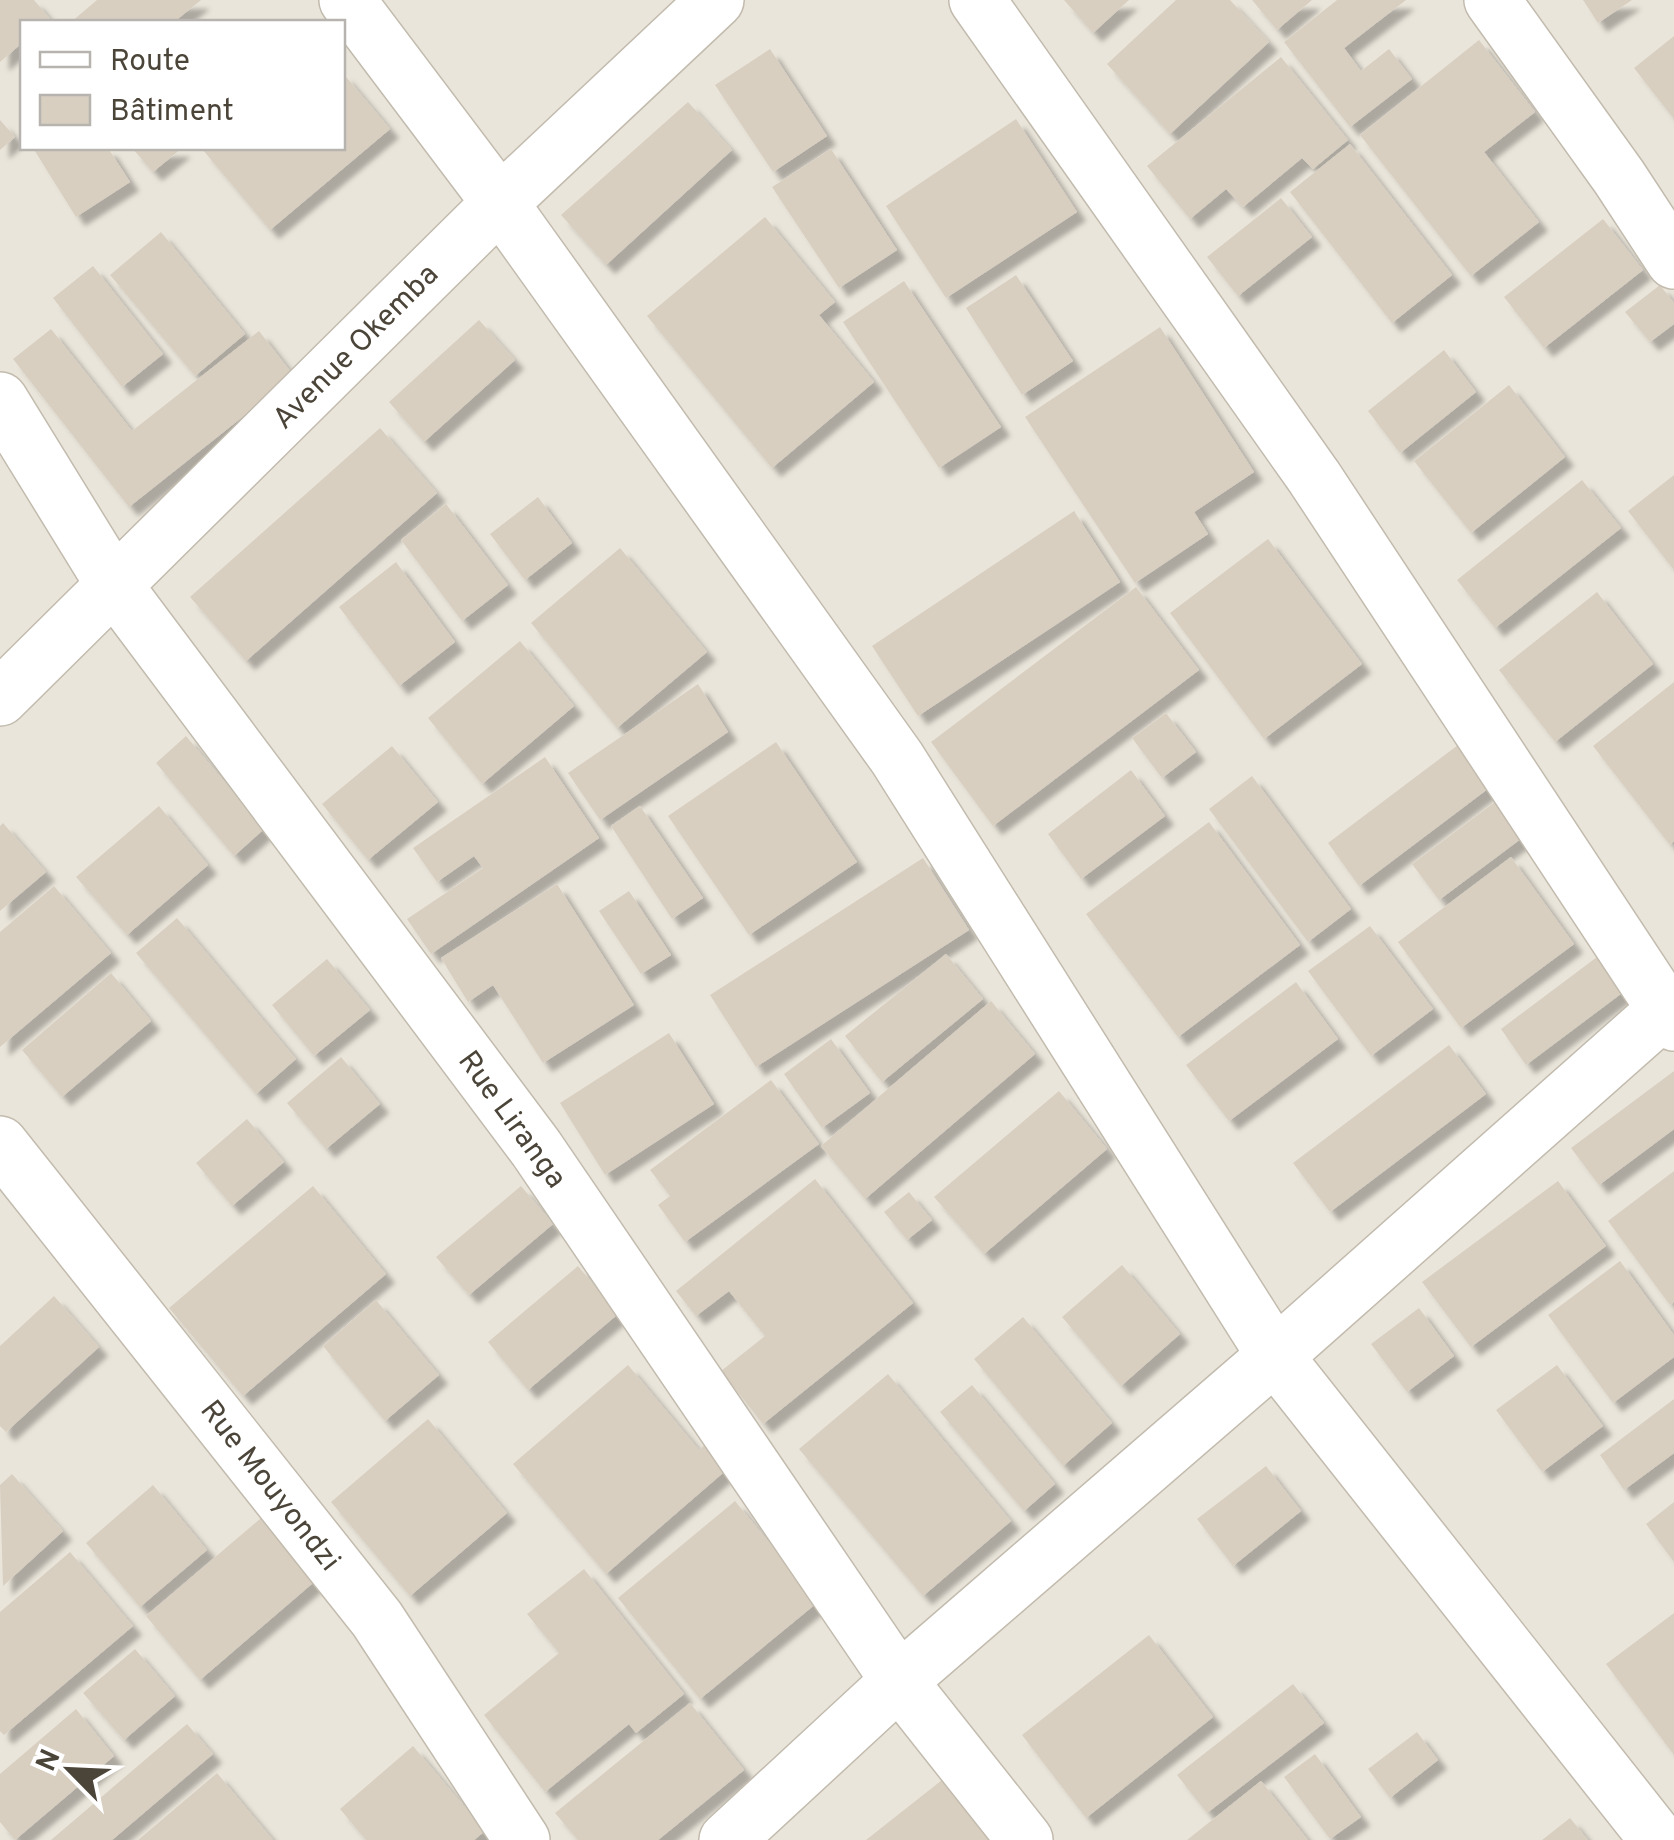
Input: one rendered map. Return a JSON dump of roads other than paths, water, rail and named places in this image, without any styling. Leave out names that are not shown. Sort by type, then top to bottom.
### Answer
[{"type":"street","points":[[347,0],[500,203],[897,758],[1275,1356],[1658,1840]]},
{"type":"street","name":"Avenue Okemba","points":[[0,698],[500,203],[716,0]]},
{"type":"street","points":[[727,1840],[899,1682],[1671,1012],[1314,477],[977,0]]},
{"type":"street","points":[[1492,0],[1674,260]]},
{"type":"street","name":"Rue Liranga","points":[[0,400],[114,585],[536,1148],[899,1682],[1025,1840]]},
{"type":"street","name":"Rue Mouyondzi","points":[[0,1144],[377,1619],[522,1840]]}]
